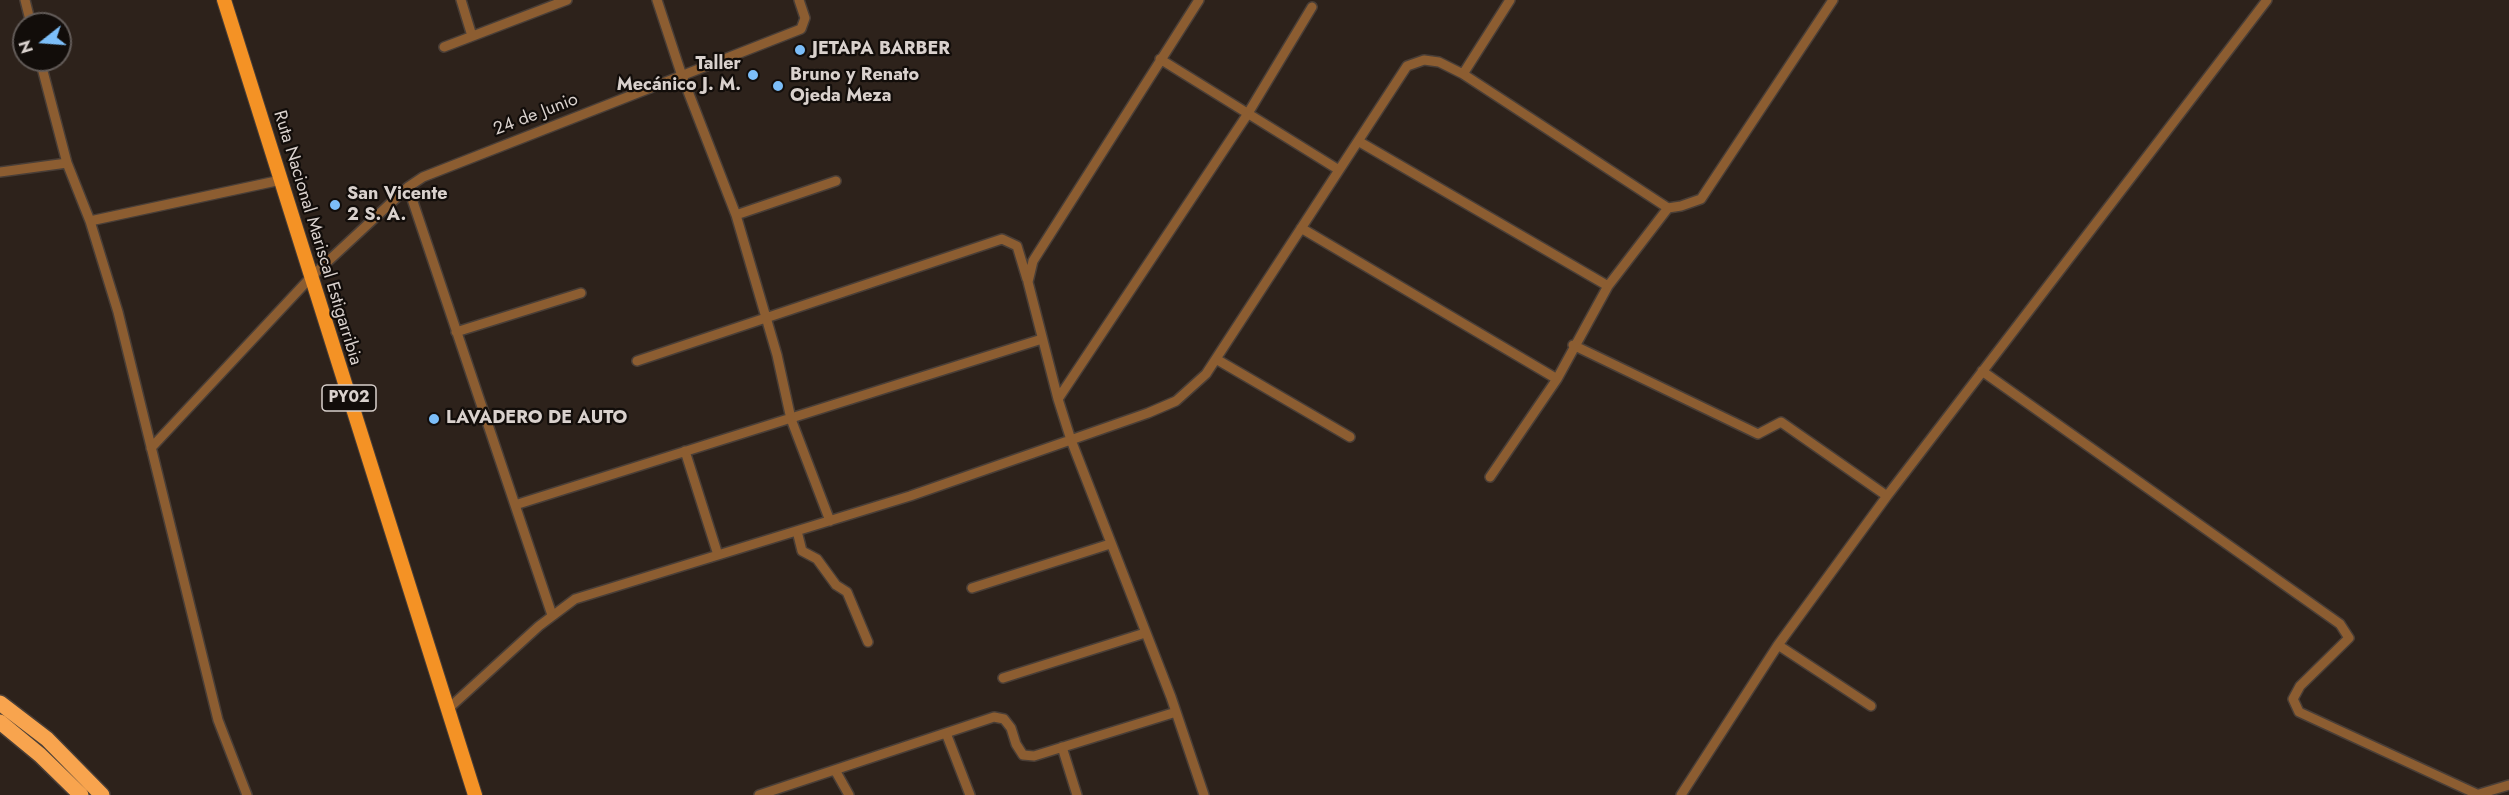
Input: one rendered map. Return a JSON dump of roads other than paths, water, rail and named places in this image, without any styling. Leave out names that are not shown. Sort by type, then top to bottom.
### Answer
[{"type":"highway","points":[[0,703],[47,739],[102,795]]},
{"type":"highway","points":[[0,722],[40,755],[81,795]]},
{"type":"main road","name":"Ruta Nacional Mariscal Estigarribia","points":[[224,0],[476,795]]},
{"type":"street","points":[[461,0],[472,36]]},
{"type":"street","points":[[444,47],[567,0]]},
{"type":"street","points":[[657,0],[682,76],[736,215],[766,318],[791,418],[830,520]]},
{"type":"street","name":"24 de Junio","points":[[151,448],[310,277],[408,187],[423,177],[801,29],[806,18],[800,0]]},
{"type":"street","points":[[1028,282],[1033,261],[1199,0]]},
{"type":"street","points":[[1463,74],[1510,0]]},
{"type":"street","points":[[448,710],[552,615],[575,599],[910,496],[1176,401],[1206,374],[1407,66],[1424,60],[1439,62],[1463,74],[1668,208],[1681,206],[1701,199],[1833,0]]},
{"type":"street","points":[[1681,795],[1778,645],[1887,496],[2267,0]]},
{"type":"street","points":[[1058,399],[1247,115],[1312,7]]},
{"type":"street","points":[[1160,59],[1339,170]]},
{"type":"street","points":[[43,72],[67,163],[90,221],[118,312],[218,720],[247,795]]},
{"type":"street","points":[[1358,141],[1608,286]]},
{"type":"street","points":[[0,172],[67,163]]},
{"type":"street","points":[[90,221],[281,180]]},
{"type":"street","points":[[736,215],[836,181]]},
{"type":"street","points":[[408,187],[552,615]]},
{"type":"street","points":[[1490,477],[1557,379],[1608,286],[1668,208]]},
{"type":"street","points":[[1301,228],[1557,379]]},
{"type":"street","points":[[637,361],[1002,239],[1017,246],[1071,440],[1176,712],[1204,795]]},
{"type":"street","points":[[456,333],[581,293]]},
{"type":"street","points":[[514,505],[1042,339]]},
{"type":"street","points":[[1574,345],[1758,434],[1781,422],[1887,496]]},
{"type":"street","points":[[1216,359],[1350,437]]},
{"type":"street","points":[[1982,371],[2340,624],[2349,638],[2300,686],[2293,699],[2299,712],[2479,795],[2509,785]]},
{"type":"street","points":[[685,451],[718,555]]},
{"type":"street","points":[[797,531],[802,551],[817,559],[836,585],[847,592],[868,642]]},
{"type":"street","points":[[972,588],[1110,544]]},
{"type":"street","points":[[1003,678],[1145,633]]},
{"type":"street","points":[[1778,645],[1871,706]]},
{"type":"street","points":[[759,795],[994,717],[1004,719],[1011,728],[1016,744],[1023,755],[1034,756],[1176,712]]},
{"type":"street","points":[[946,733],[970,795]]},
{"type":"street","points":[[1062,747],[1077,795]]},
{"type":"street","points":[[835,770],[849,795]]},
{"type":"place","name":"JETAPA BARBER","points":[[800,50]]},
{"type":"place","name":"Taller Mecánico J. M.","points":[[753,75]]},
{"type":"place","name":"Bruno y Renato Ojeda Meza","points":[[778,86]]},
{"type":"place","name":"San Vicente 2 S. A.","points":[[335,205]]},
{"type":"place","name":"LAVADERO DE AUTO","points":[[434,419]]}]
